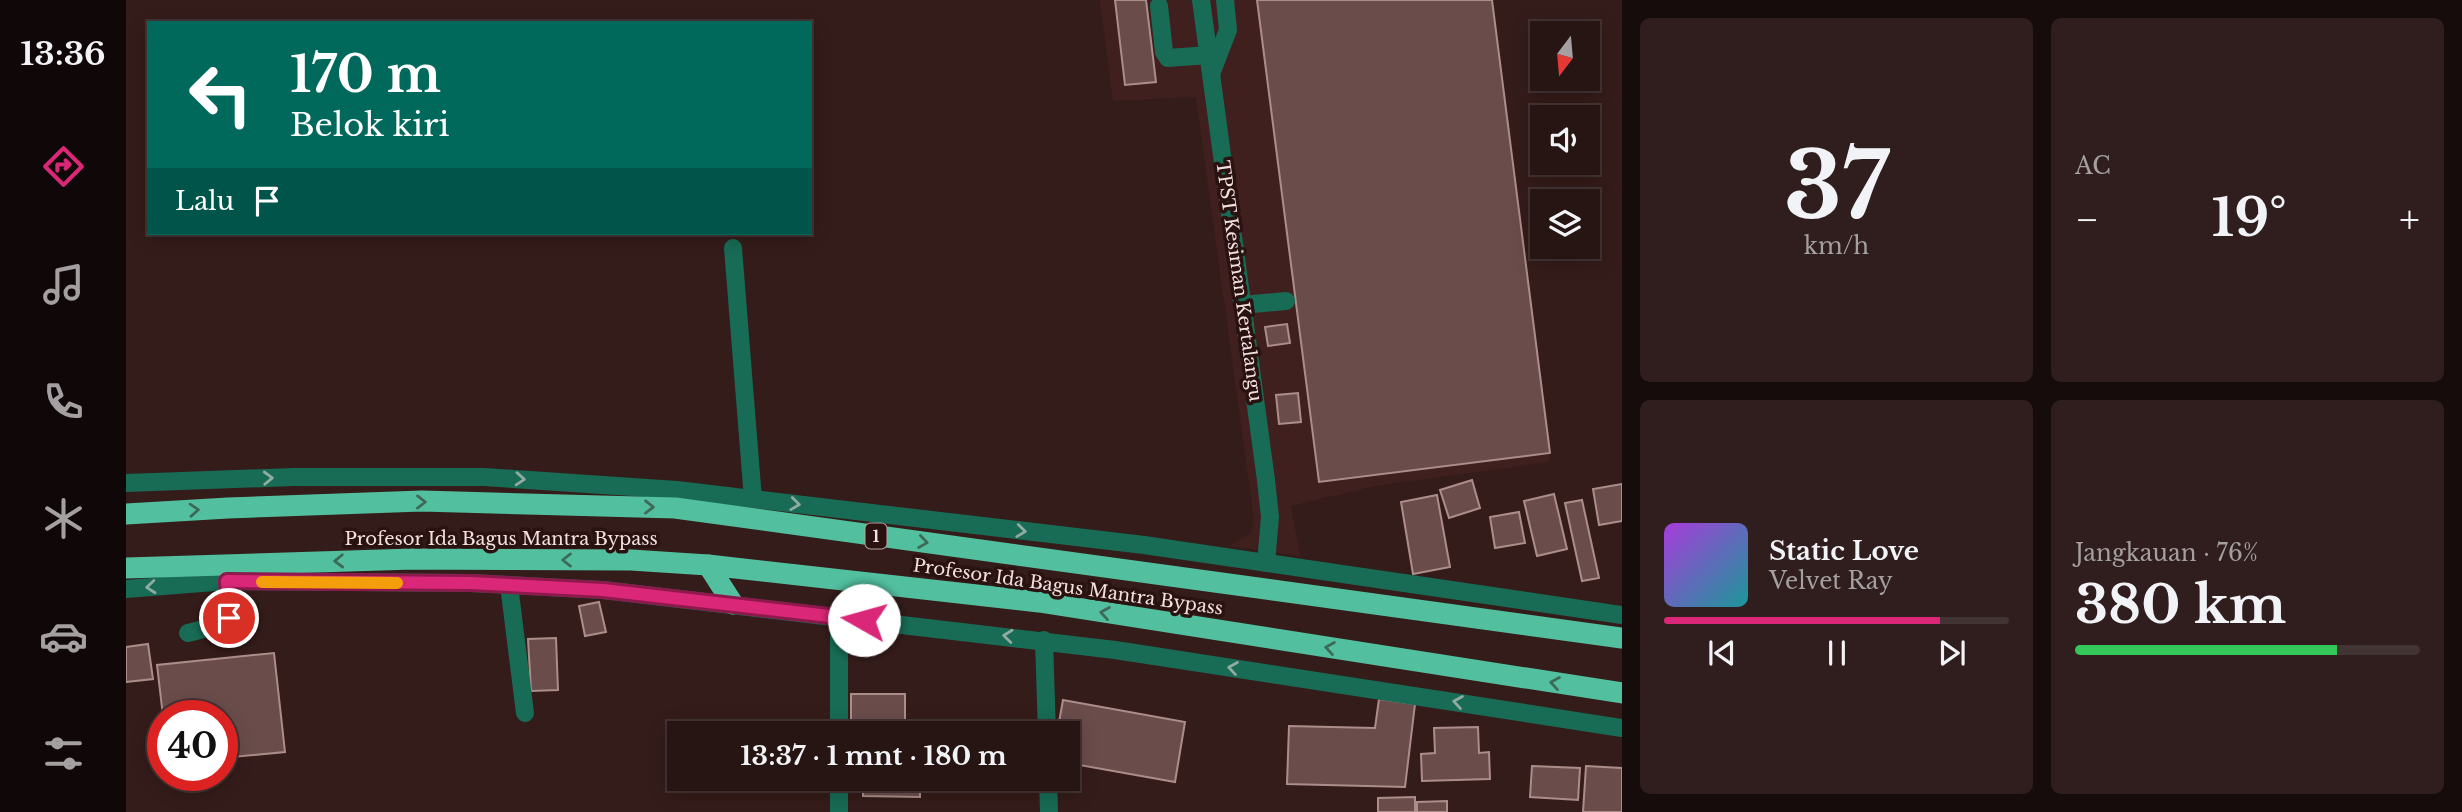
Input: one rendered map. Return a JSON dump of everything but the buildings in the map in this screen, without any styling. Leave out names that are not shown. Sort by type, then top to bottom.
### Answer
[{"type":"highway","name":"Profesor Ida Bagus Mantra Bypass","points":[[126,514],[422,501],[675,508],[1622,638]]},
{"type":"highway","name":"Profesor Ida Bagus Mantra Bypass","points":[[126,568],[413,559],[631,560],[708,565],[1039,602],[1622,693]]},
{"type":"highway","points":[[708,565],[733,604]]},
{"type":"street","name":"TPST Kesiman Kertalangu","points":[[1201,0],[1269,517],[1266,563]]},
{"type":"street","points":[[1211,74],[1228,30],[1225,0]]},
{"type":"street","points":[[1158,6],[1164,52],[1168,58],[1209,55]]},
{"type":"street","points":[[733,248],[753,499]]},
{"type":"street","points":[[1242,305],[1286,301]]},
{"type":"street","points":[[126,483],[294,477],[484,477],[677,490],[1144,545],[1622,615]]},
{"type":"street","points":[[188,633],[227,623],[227,581]]},
{"type":"street","points":[[126,589],[227,581],[509,585],[603,590],[1044,640],[1622,727]]},
{"type":"street","points":[[509,585],[525,713]]},
{"type":"street","points":[[839,617],[839,721]]},
{"type":"street","points":[[1044,640],[1047,721]]},
{"type":"street","points":[[839,791],[839,812]]},
{"type":"street","points":[[1048,791],[1049,812]]},
{"type":"shaded area","points":[[1100,0],[1492,0],[1549,462],[1374,486],[1291,506],[1300,556],[1230,546],[1251,533],[1254,519],[1196,97],[1113,101]]},
{"type":"slow traffic","points":[[262,582],[397,583]]},
{"type":"route","points":[[229,618],[227,581],[471,583],[603,590],[864,620]]}]
